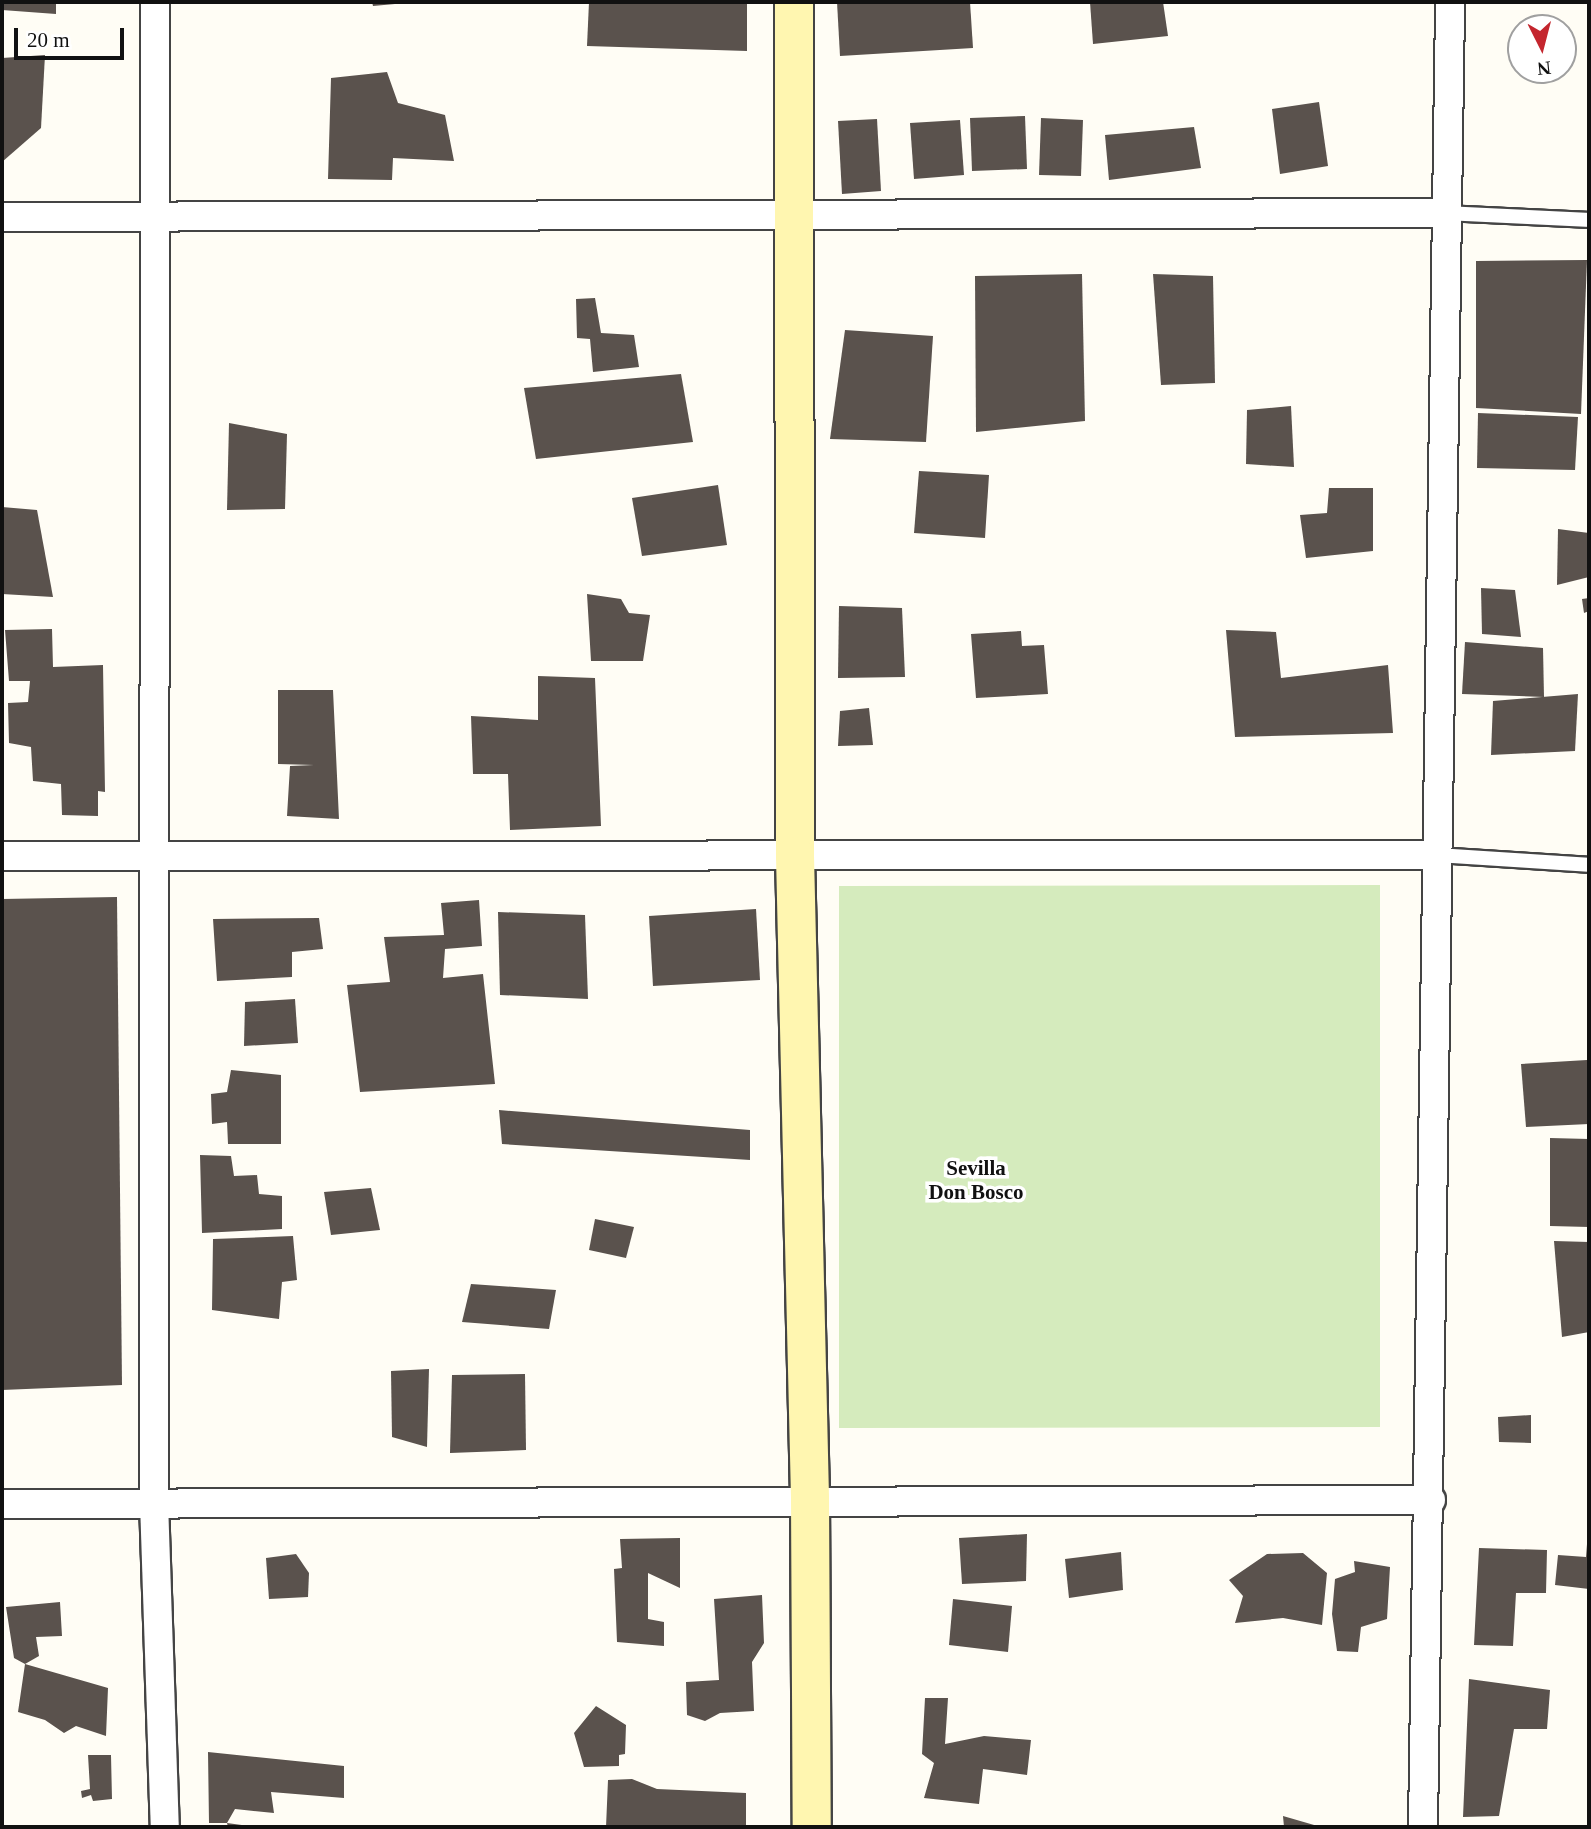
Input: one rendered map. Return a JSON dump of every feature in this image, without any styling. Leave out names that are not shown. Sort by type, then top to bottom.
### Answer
[{"type":"street","points":[[155,2],[154,1502],[165,1827]]},
{"type":"street","points":[[794,2],[795,856],[810,1499],[812,1827]]},
{"type":"street","points":[[1423,1827],[1431,1500],[1436,855],[1450,2]]},
{"type":"street","points":[[2,217],[1446,213]]},
{"type":"street","points":[[2,856],[1436,855]]},
{"type":"street","points":[[2,1504],[810,1499],[1431,1500]]},
{"type":"lane","points":[[1446,213],[1589,220]]},
{"type":"lane","points":[[1436,855],[1589,865]]},
{"type":"green space","points":[[1380,885],[1380,1427],[839,1428],[839,886]]},
{"type":"building","points":[[2,2],[56,2],[56,14],[2,10]]},
{"type":"building","points":[[372,2],[395,2],[395,4],[373,6]]},
{"type":"building","points":[[589,2],[747,2],[747,51],[587,46]]},
{"type":"building","points":[[837,2],[970,2],[973,48],[840,56]]},
{"type":"building","points":[[1090,2],[1163,2],[1168,36],[1093,44]]},
{"type":"building","points":[[45,55],[41,128],[2,162],[2,58]]},
{"type":"building","points":[[387,72],[398,103],[445,115],[454,161],[393,158],[392,180],[328,179],[331,78]]},
{"type":"building","points":[[1319,102],[1328,166],[1280,174],[1272,109]]},
{"type":"building","points":[[1025,116],[1027,169],[972,171],[970,118]]},
{"type":"building","points":[[1041,118],[1083,120],[1081,176],[1039,175]]},
{"type":"building","points":[[877,119],[881,191],[842,194],[838,121]]},
{"type":"building","points":[[960,120],[964,175],[914,179],[910,123]]},
{"type":"building","points":[[1194,127],[1201,168],[1109,180],[1105,135]]},
{"type":"building","points":[[1587,260],[1581,414],[1476,408],[1476,261]]},
{"type":"building","points":[[1082,274],[1085,421],[976,432],[975,276]]},
{"type":"building","points":[[1153,274],[1213,276],[1215,383],[1161,385]]},
{"type":"building","points":[[595,298],[601,333],[634,335],[639,367],[593,372],[590,339],[577,338],[576,299]]},
{"type":"building","points":[[845,330],[933,336],[926,442],[830,439]]},
{"type":"building","points":[[681,374],[693,442],[536,459],[524,388]]},
{"type":"building","points":[[1291,406],[1294,467],[1246,464],[1247,410]]},
{"type":"building","points":[[1478,413],[1578,417],[1575,470],[1477,468]]},
{"type":"building","points":[[229,423],[287,434],[285,509],[227,510]]},
{"type":"building","points":[[919,471],[989,475],[985,538],[914,533]]},
{"type":"building","points":[[718,485],[727,545],[642,556],[632,498]]},
{"type":"building","points":[[1329,488],[1373,488],[1373,551],[1306,558],[1300,515],[1327,513]]},
{"type":"building","points":[[2,507],[37,510],[53,597],[2,594]]},
{"type":"building","points":[[1558,529],[1589,533],[1589,577],[1557,585]]},
{"type":"building","points":[[1481,588],[1515,590],[1521,637],[1482,634]]},
{"type":"building","points":[[587,594],[621,599],[629,613],[650,615],[643,661],[591,661]]},
{"type":"building","points":[[1589,598],[1589,611],[1584,613],[1582,599]]},
{"type":"building","points":[[839,606],[902,608],[905,677],[838,678]]},
{"type":"building","points":[[52,629],[53,667],[103,665],[105,792],[98,791],[98,816],[62,815],[61,784],[33,781],[31,747],[9,743],[8,703],[28,702],[30,681],[9,681],[5,630]]},
{"type":"building","points":[[1226,630],[1276,632],[1281,678],[1388,665],[1393,733],[1235,737]]},
{"type":"building","points":[[1021,631],[1022,646],[1044,645],[1048,694],[976,698],[971,634]]},
{"type":"building","points":[[1465,642],[1543,648],[1544,697],[1462,694]]},
{"type":"building","points":[[538,676],[595,678],[601,826],[510,830],[508,774],[473,774],[471,716],[538,720]]},
{"type":"building","points":[[278,690],[333,690],[339,819],[287,816],[290,766],[314,765],[278,764]]},
{"type":"building","points":[[1578,694],[1575,751],[1491,755],[1493,701]]},
{"type":"building","points":[[869,708],[873,745],[838,746],[840,711]]},
{"type":"building","points":[[117,897],[122,1385],[2,1390],[2,899]]},
{"type":"building","points":[[479,900],[482,946],[445,949],[443,978],[483,974],[495,1084],[360,1092],[347,985],[390,982],[384,937],[444,935],[441,903]]},
{"type":"building","points":[[756,909],[760,980],[653,986],[649,916]]},
{"type":"building","points":[[498,912],[585,915],[588,999],[500,995]]},
{"type":"building","points":[[319,918],[323,949],[292,952],[292,977],[217,981],[213,919]]},
{"type":"building","points":[[295,999],[298,1043],[244,1046],[245,1002]]},
{"type":"building","points":[[1587,1060],[1589,1124],[1526,1127],[1521,1064]]},
{"type":"building","points":[[231,1070],[281,1075],[281,1144],[228,1144],[227,1122],[212,1124],[211,1094],[227,1092]]},
{"type":"building","points":[[499,1110],[750,1130],[750,1160],[502,1144]]},
{"type":"building","points":[[1550,1138],[1589,1139],[1589,1227],[1550,1226]]},
{"type":"building","points":[[200,1155],[231,1156],[234,1176],[257,1175],[259,1194],[282,1196],[282,1229],[202,1233]]},
{"type":"building","points":[[371,1188],[380,1230],[331,1235],[324,1192]]},
{"type":"building","points":[[595,1219],[634,1227],[626,1258],[589,1250]]},
{"type":"building","points":[[293,1236],[297,1280],[282,1282],[279,1319],[212,1310],[213,1239]]},
{"type":"building","points":[[1554,1241],[1589,1242],[1589,1332],[1562,1337]]},
{"type":"building","points":[[471,1284],[556,1290],[549,1329],[462,1322]]},
{"type":"building","points":[[429,1369],[427,1447],[392,1437],[391,1371]]},
{"type":"building","points":[[525,1374],[526,1450],[450,1453],[452,1375]]},
{"type":"building","points":[[1531,1415],[1531,1443],[1499,1442],[1498,1417]]},
{"type":"building","points":[[1027,1534],[1026,1581],[962,1584],[959,1538]]},
{"type":"building","points":[[680,1538],[680,1588],[648,1573],[648,1619],[664,1622],[664,1646],[617,1642],[614,1569],[622,1568],[620,1539]]},
{"type":"building","points":[[1587,1544],[1589,1589],[1555,1585],[1558,1555],[1586,1557]]},
{"type":"building","points":[[1479,1548],[1547,1550],[1546,1593],[1516,1593],[1513,1646],[1474,1645]]},
{"type":"building","points":[[1121,1552],[1123,1590],[1069,1598],[1065,1559]]},
{"type":"building","points":[[1303,1553],[1327,1573],[1322,1625],[1283,1618],[1235,1623],[1243,1596],[1229,1580],[1267,1554]]},
{"type":"building","points":[[296,1554],[309,1573],[308,1597],[269,1599],[266,1558]]},
{"type":"building","points":[[1354,1561],[1390,1567],[1387,1619],[1361,1627],[1358,1652],[1337,1651],[1332,1614],[1335,1579],[1355,1572]]},
{"type":"building","points":[[762,1595],[764,1643],[752,1662],[754,1711],[720,1713],[705,1721],[687,1715],[686,1682],[719,1680],[714,1599]]},
{"type":"building","points":[[953,1599],[1012,1606],[1008,1652],[949,1645]]},
{"type":"building","points":[[60,1602],[62,1636],[36,1637],[39,1656],[25,1664],[14,1658],[6,1607]]},
{"type":"building","points":[[25,1664],[108,1688],[106,1736],[76,1726],[64,1733],[45,1720],[18,1712]]},
{"type":"building","points":[[1469,1679],[1550,1690],[1547,1729],[1514,1729],[1499,1816],[1463,1817]]},
{"type":"building","points":[[925,1698],[948,1698],[945,1744],[984,1736],[1031,1740],[1027,1775],[983,1769],[979,1804],[924,1798],[934,1763],[922,1754]]},
{"type":"building","points":[[596,1706],[626,1725],[625,1754],[619,1755],[619,1766],[584,1767],[574,1733]]},
{"type":"building","points":[[208,1752],[344,1766],[344,1798],[271,1792],[274,1813],[235,1809],[227,1823],[209,1823]]},
{"type":"building","points":[[88,1755],[111,1755],[112,1799],[93,1801],[91,1795],[82,1798],[81,1791],[90,1789]]},
{"type":"building","points":[[632,1779],[657,1789],[746,1793],[746,1827],[606,1827],[608,1780]]},
{"type":"building","points":[[1283,1816],[1321,1827],[1284,1827]]},
{"type":"building","points":[[227,1823],[249,1826],[249,1827],[228,1827]]},
{"type":"district","name":"Sevilla Don Bosco","points":[[976,1180]]}]
